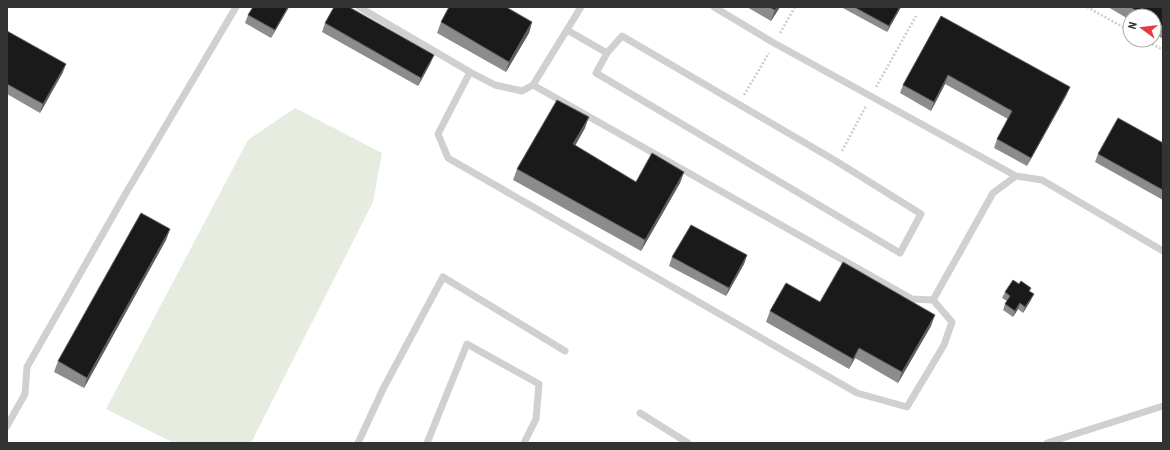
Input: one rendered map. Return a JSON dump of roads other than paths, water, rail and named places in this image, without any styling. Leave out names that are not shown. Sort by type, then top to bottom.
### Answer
[{"type":"lane","points":[[7,426],[25,394],[27,368],[126,193],[236,7]]},
{"type":"lane","points":[[359,7],[495,85],[522,91],[533,84],[581,7]]},
{"type":"lane","points":[[714,7],[774,43],[1016,176],[1042,180],[1163,251]]},
{"type":"lane","points":[[567,30],[607,53]]},
{"type":"lane","points":[[622,36],[739,104],[921,214],[900,253],[596,73],[607,53],[622,36]]},
{"type":"lane","points":[[470,72],[438,134],[448,158],[857,393],[907,406],[944,344],[952,322],[933,300],[912,299],[533,84]]},
{"type":"lane","points":[[933,300],[993,194],[1016,176]]},
{"type":"lane","points":[[358,443],[383,390],[443,277],[565,350]]},
{"type":"lane","points":[[427,443],[467,344],[539,384],[536,419],[524,443]]},
{"type":"lane","points":[[1047,443],[1163,406]]},
{"type":"lane","points":[[640,413],[688,443]]}]
